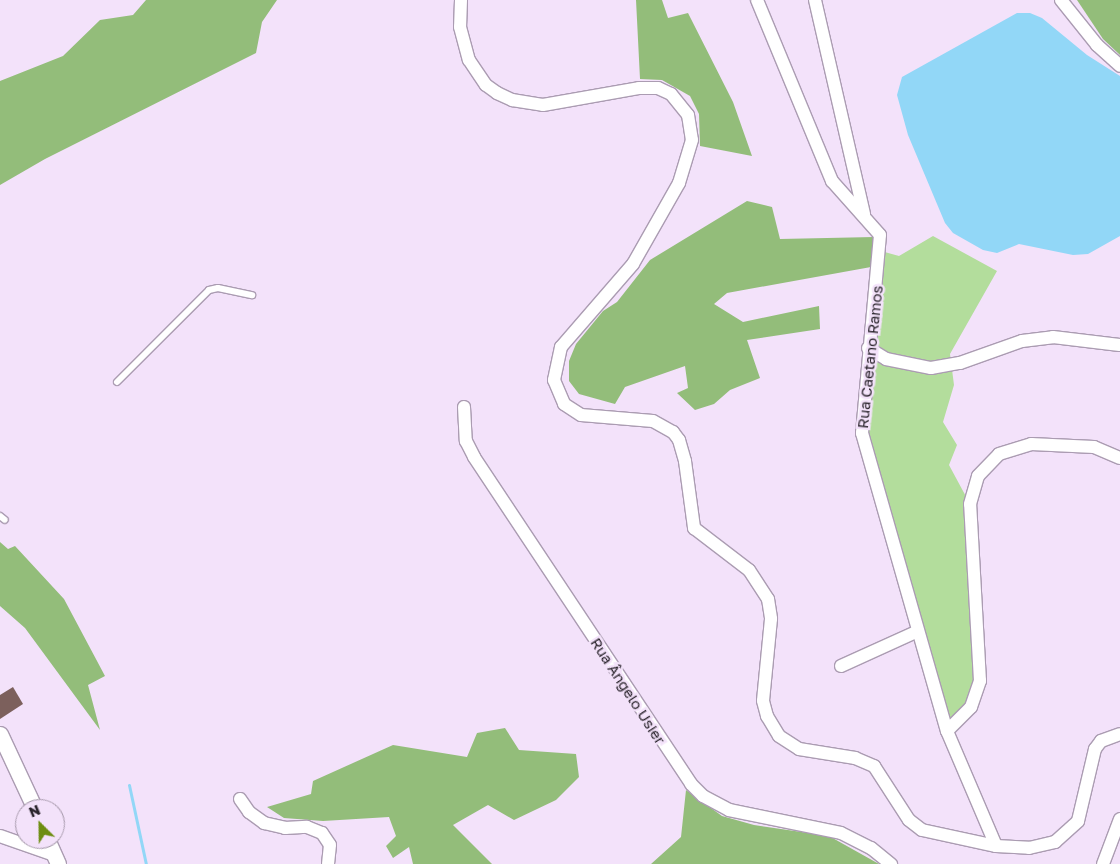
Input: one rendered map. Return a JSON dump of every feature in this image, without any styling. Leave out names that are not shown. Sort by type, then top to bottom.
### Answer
[{"type":"street","points":[[461,0],[460,27],[469,60],[486,85],[512,100],[543,105],[639,88],[658,88],[683,105],[692,128],[692,140],[679,183],[633,264],[561,347],[554,380],[564,404],[581,415],[653,421],[668,428],[679,440],[686,461],[694,528],[749,570],[768,599],[771,619],[763,702],[767,716],[779,736],[799,749],[855,758],[874,766],[914,826],[996,846],[1042,847],[1068,833],[1078,821],[1095,749],[1101,741],[1120,734]]},
{"type":"street","name":"Rua Caetano Ramos","points":[[757,0],[832,181],[876,227],[882,242],[868,348],[862,433],[916,632],[946,732],[996,846]]},
{"type":"street","points":[[815,0],[864,214]]},
{"type":"street","points":[[1061,0],[1098,45],[1120,66]]},
{"type":"street","points":[[868,348],[886,358],[931,368],[960,363],[1022,341],[1053,337],[1120,345]]},
{"type":"street","name":"Rua Ângelo Usier","points":[[464,407],[466,440],[474,456],[691,784],[703,796],[729,810],[841,833],[871,848],[891,864]]},
{"type":"street","points":[[946,732],[971,707],[980,682],[970,504],[978,476],[1000,454],[1031,444],[1094,447],[1120,458]]},
{"type":"street","points":[[841,666],[916,632]]},
{"type":"street","points":[[0,734],[30,799]]},
{"type":"street","points":[[240,799],[249,812],[264,823],[285,828],[307,827],[322,834],[330,845],[328,864]]},
{"type":"street","points":[[1103,864],[1120,819]]},
{"type":"street","points":[[0,836],[56,859]]},
{"type":"lane","points":[[117,382],[209,290],[218,288],[252,295]]},
{"type":"green space","points":[[146,0],[277,0],[262,22],[256,53],[45,159],[0,185],[0,81],[63,56],[100,20],[133,15]]},
{"type":"green space","points":[[636,0],[662,0],[668,18],[688,13],[733,102],[752,156],[700,146],[699,114],[690,96],[662,80],[640,79]]},
{"type":"green space","points":[[1077,0],[1120,0],[1120,55],[1103,39]]},
{"type":"green space","points":[[747,201],[772,207],[780,239],[874,237],[871,267],[727,293],[714,304],[743,322],[819,306],[820,329],[747,340],[760,378],[730,390],[714,404],[695,410],[677,393],[688,388],[685,366],[625,387],[615,404],[579,394],[569,381],[569,361],[576,344],[603,311],[617,302],[650,260]]},
{"type":"green space","points":[[933,236],[997,271],[950,354],[954,385],[943,422],[957,445],[949,465],[970,504],[977,695],[947,731],[866,455],[881,251],[899,256]]},
{"type":"green space","points":[[0,542],[8,549],[15,546],[64,599],[105,676],[88,685],[100,730],[25,628],[0,606]]},
{"type":"green space","points":[[505,728],[519,750],[576,754],[579,777],[556,800],[514,820],[488,805],[453,825],[492,864],[413,864],[409,847],[393,858],[386,846],[396,836],[389,817],[323,821],[284,818],[267,807],[311,794],[313,781],[393,745],[467,757],[477,733]]},
{"type":"green space","points":[[686,790],[722,816],[754,825],[829,836],[879,864],[651,864],[681,837]]},
{"type":"water","points":[[1017,13],[1030,13],[1042,18],[1087,55],[1120,76],[1120,236],[1088,254],[1073,255],[1019,244],[997,253],[983,250],[953,233],[945,223],[908,135],[897,95],[902,77]]},
{"type":"building","points":[[13,687],[23,704],[0,719],[0,695]]},
{"type":"waterway","points":[[129,785],[146,864]]}]
